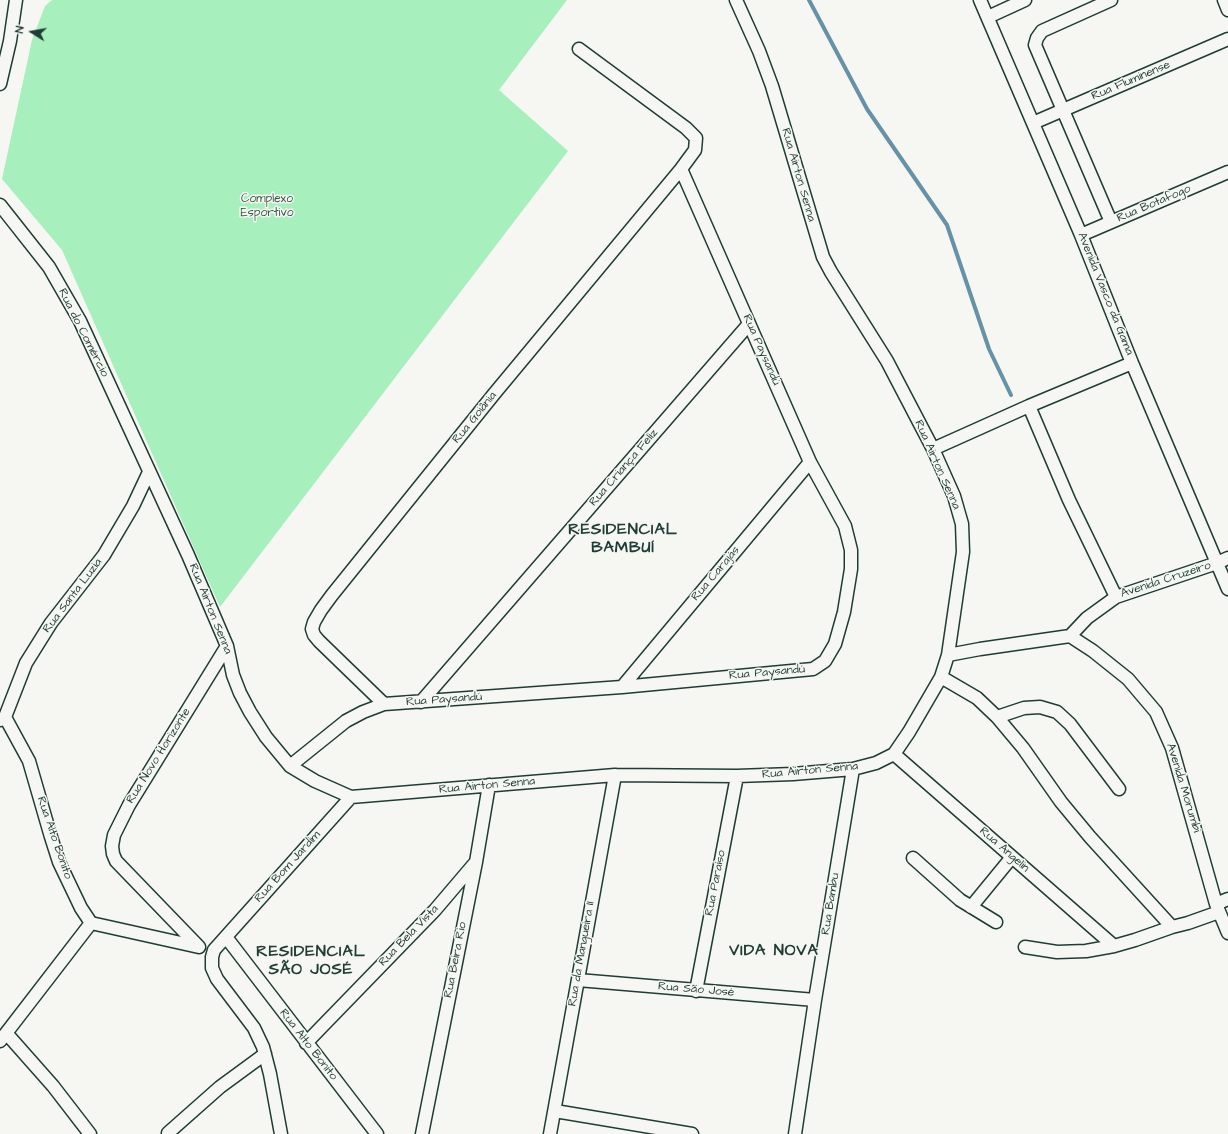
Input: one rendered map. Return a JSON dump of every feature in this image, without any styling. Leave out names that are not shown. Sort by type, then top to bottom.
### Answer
[{"type":"street","points":[[0,84],[10,41],[16,0]]},
{"type":"street","name":"Rua Airton Senna","points":[[149,472],[188,555],[227,646],[240,693],[250,712],[266,737],[290,766],[315,781],[351,797],[615,774],[737,776],[853,770],[876,763],[894,754],[909,732],[941,677],[948,655],[963,552],[962,524],[954,496],[933,449],[887,361],[823,257],[772,86],[736,0]]},
{"type":"street","name":"Avenida Vasco da Gama","points":[[980,0],[1081,235],[1132,363],[1223,561],[1228,589]]},
{"type":"street","points":[[988,17],[1025,0]]},
{"type":"street","points":[[1111,222],[1035,45],[1037,38],[1042,31],[1112,0]]},
{"type":"street","points":[[1224,0],[1228,10]]},
{"type":"street","name":"Rua Fluminense","points":[[1033,123],[1228,39]]},
{"type":"street","name":"Rua Goiânia","points":[[384,704],[319,641],[312,629],[314,622],[332,595],[489,400],[681,169],[695,150],[696,138],[686,128],[579,49]]},
{"type":"street","name":"Rua Paysandú","points":[[290,766],[346,721],[363,712],[384,704],[622,687],[813,669],[825,661],[835,644],[844,612],[851,569],[851,550],[845,526],[810,462],[681,169]]},
{"type":"street","name":"Rua Botafogo","points":[[1081,235],[1228,172]]},
{"type":"street","name":"Rua do Comércio","points":[[0,205],[49,267],[80,321],[149,472]]},
{"type":"street","name":"Rua Criança Feliz","points":[[421,702],[749,324]]},
{"type":"street","points":[[933,449],[1132,363]]},
{"type":"street","points":[[1030,406],[1068,500],[1116,597]]},
{"type":"street","name":"Rua Carajás","points":[[622,687],[810,462]]},
{"type":"street","name":"Rua Santa Luzia","points":[[2,719],[26,663],[51,623],[104,555],[133,506],[149,472]]},
{"type":"street","name":"Avenida Cruzeiro","points":[[1070,636],[1087,618],[1116,597],[1223,561]]},
{"type":"street","points":[[948,655],[1070,636]]},
{"type":"street","name":"Avenida Morumbi","points":[[1070,636],[1093,651],[1128,679],[1156,712],[1172,748],[1218,908],[1228,933]]},
{"type":"street","name":"Rua Novo Horizonte","points":[[199,947],[116,861],[112,846],[114,835],[120,821],[227,646]]},
{"type":"street","points":[[941,677],[977,698],[997,717],[1022,748],[1061,802],[1090,837],[1172,927]]},
{"type":"street","points":[[997,717],[1024,708],[1040,707],[1057,712],[1070,724],[1119,789]]},
{"type":"street","name":"Rua Alto Bonito","points":[[2,719],[29,761],[59,862],[78,901],[91,923]]},
{"type":"street","name":"Rua Angelin","points":[[894,754],[1114,946]]},
{"type":"street","name":"Rua Bambu","points":[[795,1134],[815,1000],[853,770]]},
{"type":"street","name":"Rua da Mangueira II","points":[[550,1134],[615,774]]},
{"type":"street","name":"Rua Paraíso","points":[[696,990],[737,776]]},
{"type":"street","name":"Rua Beira Rio","points":[[422,1134],[476,862],[489,785]]},
{"type":"street","name":"Rua Bom Jardim","points":[[214,950],[351,797]]},
{"type":"street","points":[[971,907],[1012,857]]},
{"type":"street","points":[[913,858],[960,900],[996,922]]},
{"type":"street","name":"Rua Bela Vista","points":[[306,1043],[435,910],[476,862]]},
{"type":"street","points":[[1025,948],[1057,952],[1086,951],[1114,946],[1188,923],[1218,908],[1228,899]]},
{"type":"street","points":[[90,1134],[53,1086],[3,1038],[91,923],[214,950],[212,957],[212,968],[217,979],[254,1028],[265,1054],[281,1134]]},
{"type":"street","name":"Rua Alto Bonito","points":[[226,937],[377,1134]]},
{"type":"street","name":"Rua São José","points":[[578,980],[815,1000]]},
{"type":"street","points":[[168,1133],[220,1087],[265,1054]]},
{"type":"street","points":[[555,1111],[665,1132],[692,1134]]},
{"type":"green space","name":"Complexo Esportivo","points":[[52,0],[567,0],[499,90],[568,151],[220,607],[62,250],[2,179],[32,40],[45,6]]},
{"type":"waterway","points":[[809,0],[867,109],[947,225],[989,349],[1011,395]]},
{"type":"district","name":"RESIDENCIAL BAMBUÍ","points":[[623,540]]},
{"type":"district","name":"VIDA NOVA","points":[[774,952]]},
{"type":"district","name":"RESIDENCIAL SÃO JOSÉ","points":[[311,962]]}]
